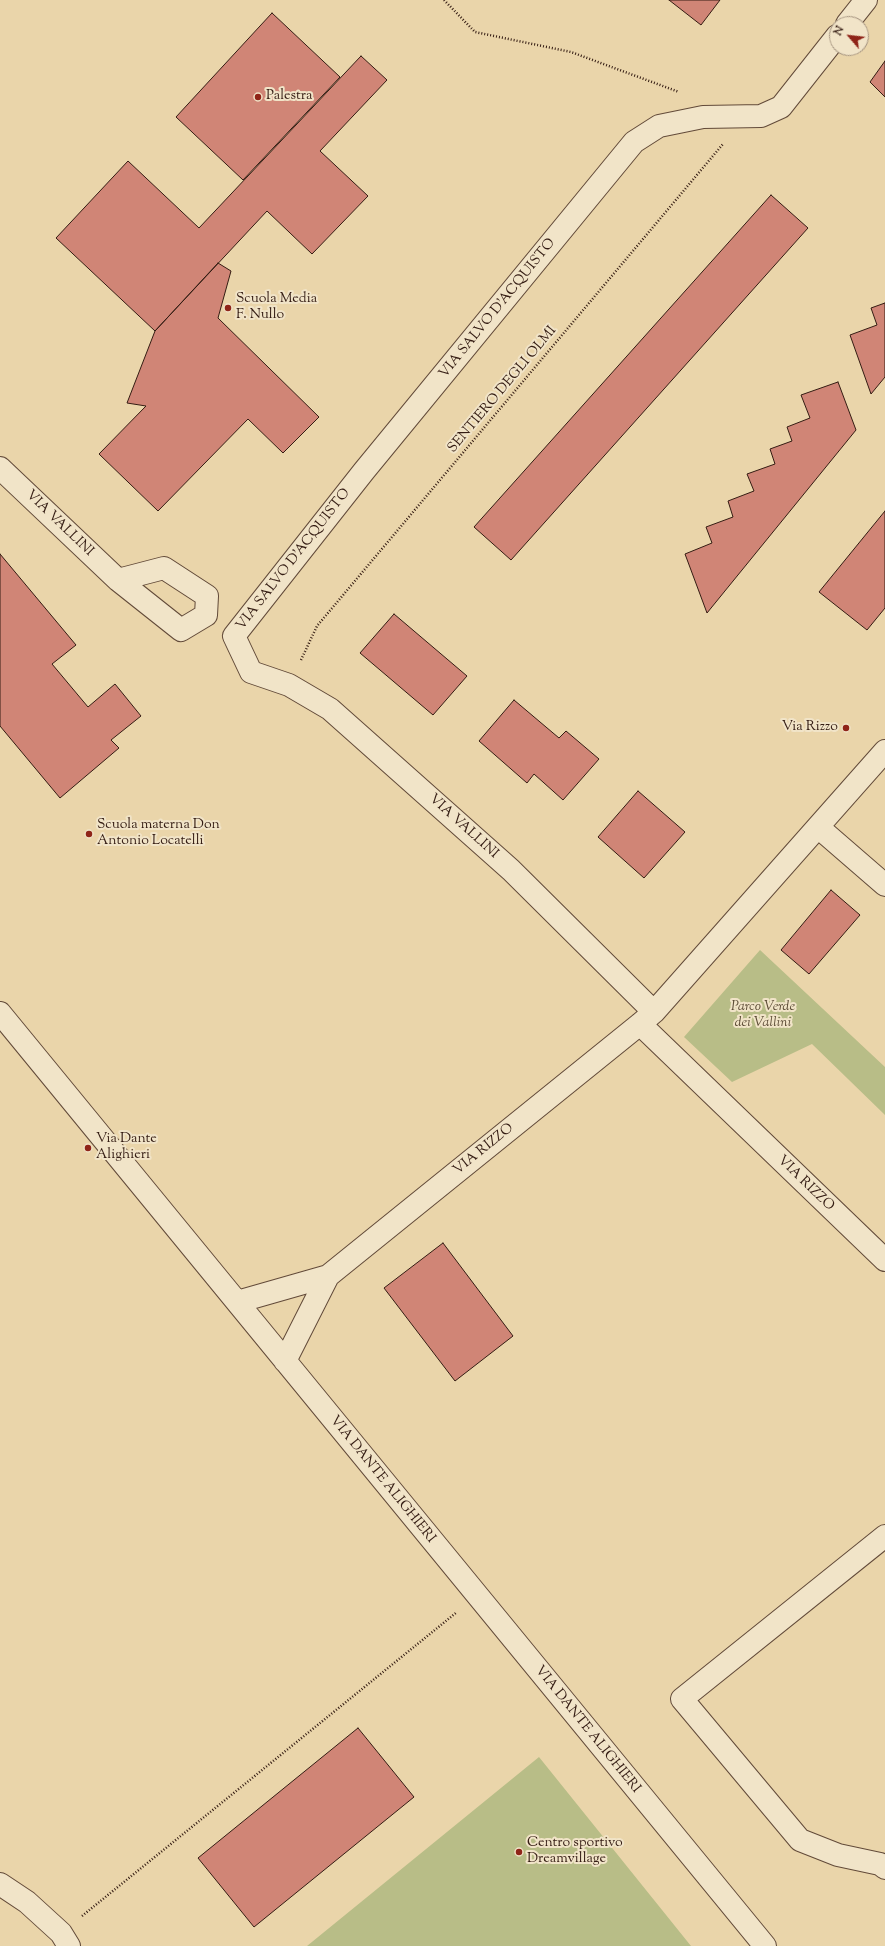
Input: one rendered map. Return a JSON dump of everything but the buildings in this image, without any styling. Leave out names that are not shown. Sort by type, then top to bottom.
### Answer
[{"type":"street","points":[[853,16],[866,0]]},
{"type":"street","name":"VIA SALVO D'ACQUISTO","points":[[251,672],[234,636],[364,471],[634,142],[659,126],[702,117],[761,116],[781,107],[829,46]]},
{"type":"street","name":"VIA VALLINI","points":[[0,468],[118,580],[181,630],[206,615],[207,596],[164,568],[118,580]]},
{"type":"street","name":"VIA VALLINI","points":[[251,672],[289,685],[330,709],[505,865],[647,1018]]},
{"type":"street","name":"VIA RIZZO","points":[[237,1302],[328,1276],[647,1018],[885,751]]},
{"type":"street","points":[[818,827],[885,885]]},
{"type":"street","name":"VIA DANTE ALIGHIERI","points":[[0,1013],[765,1946]]},
{"type":"street","name":"VIA RIZZO","points":[[647,1018],[885,1260]]},
{"type":"street","name":"VIA RIZZO","points":[[285,1361],[328,1276]]},
{"type":"street","points":[[885,1536],[682,1699],[800,1840],[838,1855],[880,1864],[885,1868]]},
{"type":"street","points":[[0,1884],[27,1902],[65,1939]]},
{"type":"path","points":[[444,0],[475,32],[571,52],[679,92],[693,98],[702,117]]},
{"type":"path","name":"SENTIERO DEGLI OLMI","points":[[289,685],[317,626],[745,116]]},
{"type":"path","points":[[65,1939],[464,1607],[475,1593]]},
{"type":"green space","name":"Parco Verde dei Vallini","points":[[760,950],[885,1067],[885,1115],[812,1044],[732,1082],[684,1037]]},
{"type":"green space","name":"Centro sportivo Dreamvillage","points":[[539,1757],[691,1946],[307,1946]]},
{"type":"place","name":"Palestra","points":[[258,97]]},
{"type":"place","name":"Scuola Media F. Nullo","points":[[228,308]]},
{"type":"place","name":"Via Rizzo","points":[[846,728]]},
{"type":"place","name":"Scuola materna Don Antonio Locatelli","points":[[89,834]]},
{"type":"place","name":"Via Dante Alighieri","points":[[88,1148]]},
{"type":"place","name":"Centro sportivo Dreamvillage","points":[[519,1852]]}]
